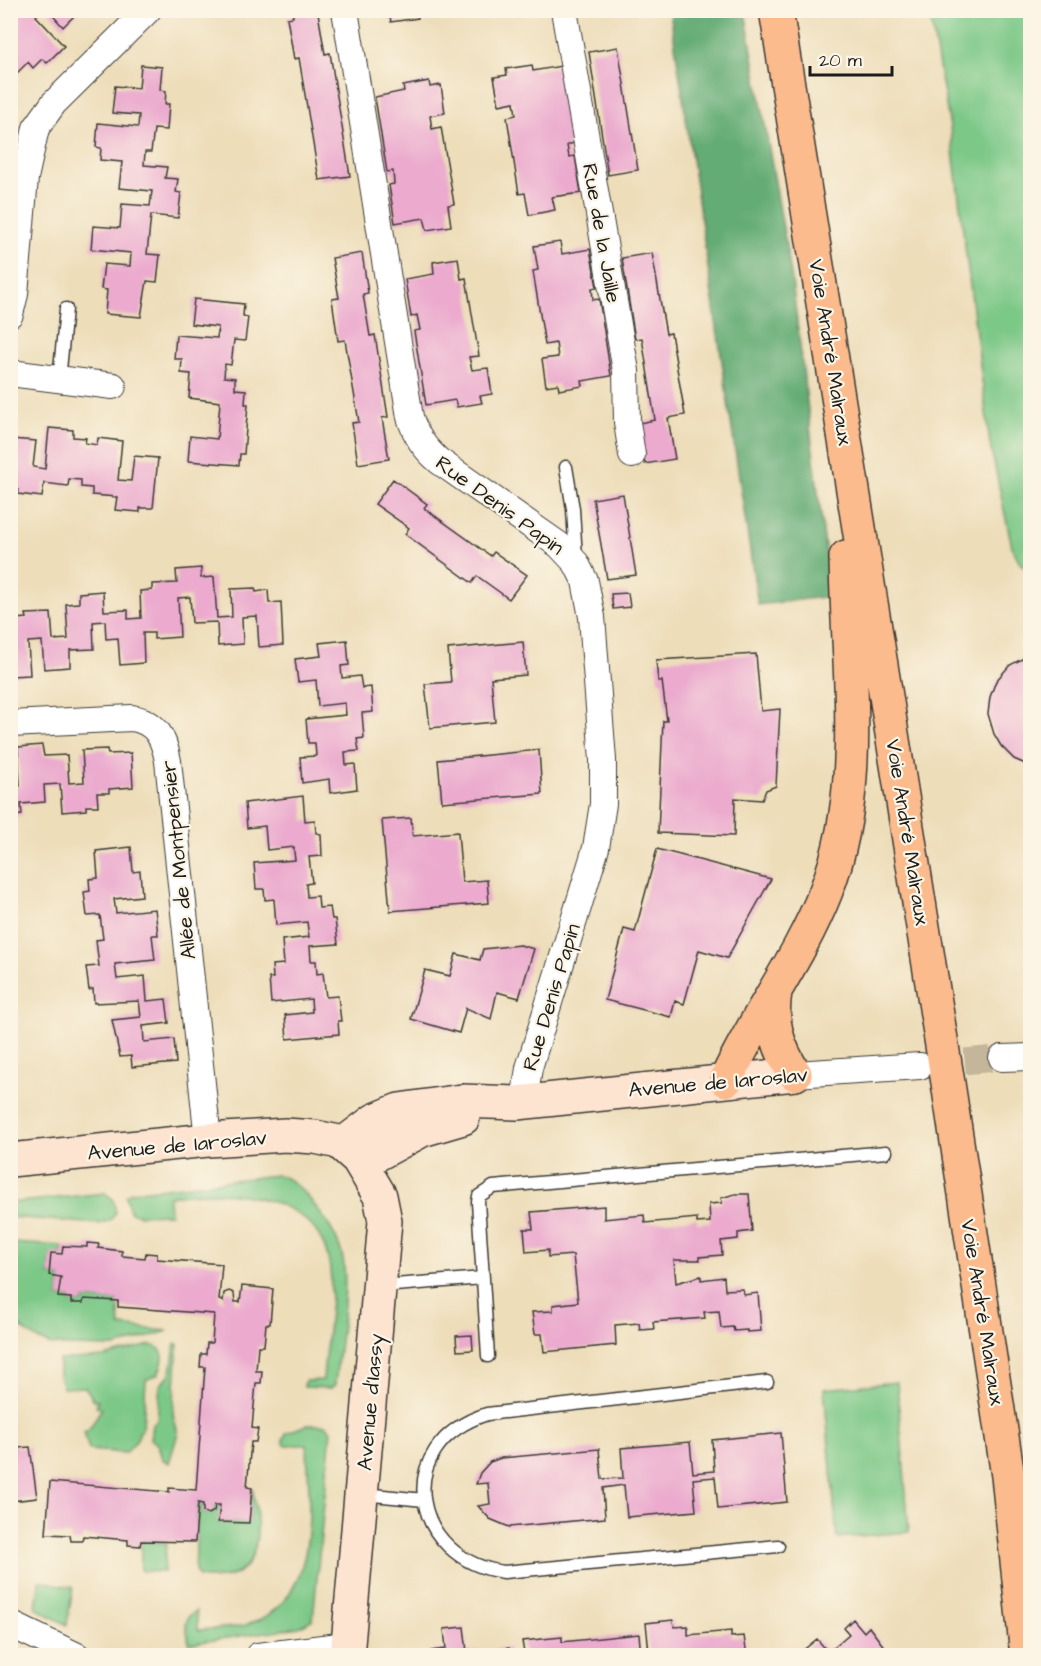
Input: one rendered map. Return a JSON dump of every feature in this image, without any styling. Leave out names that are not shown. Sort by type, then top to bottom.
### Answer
[{"type":"main road","name":"Voie André Malraux","points":[[776,10],[947,1071],[1008,1476],[1027,1656]]},
{"type":"main road","points":[[726,1080],[809,930],[827,889],[838,849],[849,785],[852,722],[847,626],[845,441]]},
{"type":"main road","points":[[775,992],[772,1019],[781,1050],[795,1074]]},
{"type":"street","points":[[10,314],[15,294],[24,178],[36,128],[54,103],[148,10]]},
{"type":"street","name":"Rue Denis Papin","points":[[345,10],[410,417],[415,432],[424,448],[439,461],[559,545],[576,563],[585,581],[592,617],[603,760],[603,804],[596,848],[529,1068],[521,1102]]},
{"type":"street","name":"Rue de la Jaille","points":[[564,10],[626,371],[627,422],[632,455]]},
{"type":"street","points":[[10,373],[113,386]]},
{"type":"street","name":"Allée de Montpensier","points":[[10,724],[132,718],[149,723],[162,739],[168,761],[208,1140]]},
{"type":"street","points":[[1002,1058],[1030,1057]]},
{"type":"street","name":"Avenue de Iaroslav","points":[[10,1160],[208,1140],[303,1136],[353,1155],[375,1120],[399,1110],[462,1101],[521,1102],[726,1080],[920,1066]]},
{"type":"street","name":"Avenue d'Iassy","points":[[347,1650],[381,1286],[384,1208],[375,1185],[353,1155]]},
{"type":"street","points":[[10,1624],[77,1656]]},
{"type":"street","points":[[258,1656],[347,1650]]},
{"type":"lane","points":[[59,380],[66,309]]},
{"type":"lane","points":[[566,467],[575,528],[576,563]]},
{"type":"lane","points":[[488,1356],[478,1202],[479,1196],[493,1187],[886,1152]]},
{"type":"lane","points":[[381,1286],[483,1278]]},
{"type":"lane","points":[[766,1382],[500,1411],[472,1419],[443,1440],[430,1456],[424,1473],[424,1500],[437,1529],[447,1544],[468,1561],[498,1571],[778,1546]]},
{"type":"lane","points":[[362,1494],[424,1500]]},
{"type":"green space","points":[[670,11],[745,11],[791,273],[831,596],[758,605]]},
{"type":"green space","points":[[929,11],[1030,11],[1030,573],[1020,563],[1012,547],[990,444],[950,127]]},
{"type":"green space","points":[[276,1175],[301,1189],[322,1215],[341,1251],[345,1273],[344,1304],[335,1385],[331,1388],[304,1387],[305,1381],[323,1380],[331,1296],[330,1269],[323,1243],[309,1224],[291,1210],[269,1201],[244,1195],[218,1193],[169,1196],[170,1214],[139,1215],[130,1212],[126,1196],[131,1192]]},
{"type":"green space","points":[[105,1193],[113,1199],[116,1213],[110,1220],[99,1224],[11,1217],[11,1203]]},
{"type":"green space","points":[[10,1243],[63,1246],[62,1254],[51,1254],[49,1275],[61,1277],[58,1297],[71,1298],[71,1303],[83,1303],[84,1299],[118,1301],[120,1326],[168,1331],[115,1347],[51,1345],[37,1339],[21,1328],[11,1315]]},
{"type":"green space","points":[[175,1344],[178,1344],[173,1415],[178,1433],[169,1463],[162,1459],[158,1445],[150,1439],[152,1425],[157,1420],[160,1385],[171,1373]]},
{"type":"green space","points":[[150,1345],[160,1349],[163,1360],[158,1374],[146,1380],[143,1425],[136,1441],[126,1453],[89,1450],[84,1432],[89,1429],[102,1408],[96,1407],[98,1400],[94,1400],[85,1387],[63,1388],[59,1376],[59,1360],[104,1357]]},
{"type":"green space","points":[[897,1382],[909,1532],[837,1538],[824,1389]]},
{"type":"green space","points":[[306,1425],[327,1425],[331,1431],[313,1619],[299,1627],[189,1644],[186,1623],[189,1616],[196,1611],[198,1630],[237,1627],[249,1624],[273,1612],[289,1594],[300,1573],[306,1548],[309,1522],[308,1469],[307,1445],[285,1445],[283,1440],[286,1433]]},
{"type":"green space","points":[[252,1488],[257,1538],[253,1553],[246,1565],[235,1574],[220,1578],[199,1577],[195,1571],[198,1503],[203,1504],[203,1512],[209,1514],[214,1511],[215,1505],[220,1505],[219,1522],[249,1523]]},
{"type":"green space","points":[[141,1541],[166,1543],[164,1572],[141,1571]]},
{"type":"green space","points":[[39,1581],[73,1587],[67,1625],[36,1608]]},
{"type":"building","points":[[20,10],[41,10],[36,16],[64,46],[47,63],[42,59],[33,68],[28,62],[10,80],[10,30],[13,28],[10,20]]},
{"type":"building","points":[[48,10],[80,10],[63,27]]},
{"type":"building","points":[[292,10],[325,10],[318,13],[325,54],[330,53],[350,176],[319,180],[299,58],[294,59],[287,18],[293,17]]},
{"type":"building","points":[[389,10],[417,10],[418,18],[391,22]]},
{"type":"building","points":[[618,47],[638,170],[608,175],[589,52]]},
{"type":"building","points":[[141,65],[162,67],[160,90],[166,91],[165,104],[169,104],[167,130],[154,129],[151,152],[145,152],[144,165],[167,167],[165,178],[178,179],[176,192],[181,193],[178,218],[151,215],[147,254],[160,255],[157,282],[147,281],[141,317],[105,314],[107,290],[101,289],[104,264],[130,266],[131,253],[91,249],[93,226],[120,228],[122,204],[150,206],[152,191],[119,188],[122,162],[100,160],[101,148],[96,147],[98,123],[138,127],[139,115],[112,113],[115,86],[139,88]]},
{"type":"building","points":[[532,65],[533,71],[561,66],[574,143],[567,145],[569,157],[575,156],[581,193],[552,197],[555,210],[529,215],[525,193],[519,194],[507,117],[516,115],[514,102],[499,105],[494,77],[507,75],[506,69]]},
{"type":"building","points":[[429,81],[430,87],[441,85],[445,113],[430,116],[432,129],[441,127],[454,204],[448,205],[451,226],[427,230],[424,218],[395,223],[389,185],[394,184],[393,171],[387,172],[375,97],[404,91],[403,86]]},
{"type":"building","points":[[560,242],[562,254],[590,249],[597,287],[592,288],[593,300],[599,299],[611,376],[582,381],[583,386],[559,390],[558,384],[546,386],[542,359],[558,357],[556,343],[545,345],[533,271],[538,270],[534,246]]},
{"type":"building","points":[[362,253],[368,293],[363,294],[370,336],[375,335],[388,417],[382,418],[389,459],[358,464],[352,423],[359,422],[345,340],[338,341],[332,299],[339,298],[332,258]]},
{"type":"building","points":[[652,253],[666,334],[671,333],[685,415],[668,418],[675,459],[645,464],[639,423],[655,420],[642,338],[635,339],[622,258]]},
{"type":"building","points":[[458,258],[461,279],[466,278],[479,356],[469,357],[472,370],[488,368],[492,394],[480,396],[482,403],[457,407],[455,400],[426,405],[414,331],[420,330],[417,315],[411,317],[405,279],[434,274],[433,262]]},
{"type":"building","points":[[194,299],[244,304],[243,316],[248,317],[245,341],[234,340],[231,365],[225,364],[224,377],[235,378],[235,389],[246,390],[245,404],[248,404],[244,454],[240,454],[239,465],[188,461],[190,436],[217,439],[220,402],[189,398],[191,374],[181,373],[182,359],[174,359],[176,335],[217,338],[218,327],[191,324]]},
{"type":"building","points":[[49,428],[73,430],[73,437],[86,438],[85,443],[97,445],[98,438],[122,441],[118,480],[131,481],[134,456],[158,458],[153,508],[140,508],[140,512],[115,510],[117,497],[92,495],[92,488],[81,487],[81,480],[69,479],[68,486],[44,483],[42,497],[18,494],[19,490],[10,489],[11,439],[36,441],[33,467],[45,469]]},
{"type":"building","points":[[393,479],[427,504],[424,508],[491,556],[494,552],[527,575],[509,599],[477,576],[472,583],[405,534],[409,528],[375,504]]},
{"type":"building","points":[[623,494],[636,575],[607,579],[593,499]]},
{"type":"building","points":[[201,568],[201,578],[214,577],[217,618],[232,617],[231,589],[255,588],[256,592],[268,590],[269,603],[281,602],[283,645],[259,647],[257,616],[242,617],[243,644],[218,646],[217,622],[192,623],[190,597],[178,598],[180,637],[154,639],[154,633],[143,633],[144,663],[120,665],[118,638],[106,639],[105,621],[93,622],[94,649],[70,650],[70,667],[44,669],[42,641],[28,642],[30,675],[10,676],[10,631],[14,631],[14,619],[27,618],[26,614],[51,613],[53,640],[68,639],[66,604],[79,603],[79,593],[103,591],[104,611],[128,610],[128,619],[141,618],[140,591],[152,590],[152,584],[177,583],[176,570]]},
{"type":"building","points":[[628,593],[630,607],[613,609],[611,594]]},
{"type":"building","points":[[347,640],[349,665],[341,666],[342,678],[360,676],[362,688],[371,687],[373,712],[362,713],[364,738],[357,739],[359,751],[345,752],[346,765],[355,764],[357,789],[330,793],[329,779],[302,783],[300,757],[316,756],[315,743],[308,743],[306,719],[346,715],[345,703],[318,706],[316,680],[298,682],[295,659],[321,656],[319,643]]},
{"type":"building","points":[[523,642],[526,675],[491,678],[495,722],[430,728],[425,684],[451,682],[448,649]]},
{"type":"building","points":[[756,654],[761,711],[780,709],[776,786],[766,790],[762,800],[735,798],[734,836],[658,833],[663,721],[667,721],[662,681],[658,681],[656,660]]},
{"type":"building","points":[[1030,655],[1030,766],[1014,759],[1001,746],[994,734],[988,714],[990,697],[996,681],[1010,665]]},
{"type":"building","points":[[42,745],[44,756],[67,755],[69,783],[84,782],[82,750],[107,749],[108,754],[131,753],[133,787],[109,789],[109,793],[97,793],[98,806],[86,806],[86,810],[62,812],[60,784],[44,785],[45,802],[21,804],[22,815],[10,816],[10,787],[20,786],[18,747]]},
{"type":"building","points":[[539,750],[542,794],[442,802],[438,760]]},
{"type":"building","points":[[303,796],[305,821],[315,820],[316,833],[321,834],[322,856],[309,857],[312,883],[306,884],[307,897],[318,896],[319,908],[330,907],[332,919],[335,919],[338,944],[310,946],[311,961],[316,961],[317,974],[323,973],[326,997],[338,996],[341,1021],[338,1021],[339,1034],[287,1039],[285,1015],[312,1012],[311,999],[271,1003],[269,978],[273,978],[272,965],[284,964],[282,940],[309,937],[307,922],[276,925],[274,899],[265,900],[264,889],[256,889],[254,863],[295,860],[294,847],[267,850],[265,826],[247,828],[245,803]]},
{"type":"building","points":[[411,818],[413,836],[458,832],[462,882],[487,880],[489,903],[390,911],[382,820]]},
{"type":"building","points":[[131,847],[133,872],[140,871],[142,896],[114,899],[116,913],[155,909],[158,935],[152,935],[155,960],[115,964],[117,979],[145,976],[147,1001],[166,999],[169,1023],[143,1026],[144,1042],[174,1039],[176,1063],[132,1067],[131,1056],[120,1057],[112,1020],[141,1017],[139,1001],[94,1003],[93,989],[89,990],[86,967],[99,966],[96,940],[103,939],[100,915],[87,916],[84,892],[90,891],[89,879],[98,878],[96,851]]},
{"type":"building","points":[[657,849],[771,879],[727,958],[699,950],[684,1004],[675,1001],[671,1017],[605,1000],[624,929],[635,932]]},
{"type":"building","points":[[520,945],[534,949],[519,998],[497,992],[491,1019],[466,1008],[459,1033],[411,1019],[425,970],[450,976],[456,954],[480,960],[483,949]]},
{"type":"building","points":[[735,1194],[749,1194],[752,1231],[738,1233],[738,1239],[721,1241],[722,1255],[699,1257],[700,1260],[674,1260],[676,1283],[701,1276],[701,1280],[724,1277],[725,1290],[743,1289],[744,1295],[758,1293],[761,1331],[747,1332],[747,1330],[734,1331],[733,1327],[721,1328],[719,1311],[704,1312],[705,1318],[653,1322],[654,1329],[640,1330],[639,1323],[615,1325],[616,1345],[544,1352],[542,1334],[535,1334],[532,1312],[553,1311],[553,1305],[578,1302],[573,1255],[548,1257],[548,1250],[526,1252],[524,1229],[533,1229],[531,1212],[604,1206],[604,1219],[644,1215],[645,1223],[697,1218],[697,1223],[710,1222],[709,1204],[722,1203],[721,1198]]},
{"type":"building","points":[[87,1243],[99,1244],[98,1248],[122,1251],[122,1256],[145,1258],[146,1253],[157,1254],[157,1259],[222,1264],[219,1300],[223,1301],[224,1293],[229,1291],[234,1293],[235,1302],[240,1302],[242,1286],[273,1289],[270,1324],[266,1324],[264,1346],[258,1346],[256,1371],[262,1371],[261,1383],[256,1383],[252,1428],[258,1429],[256,1442],[251,1442],[247,1487],[252,1488],[249,1523],[218,1522],[220,1505],[215,1505],[214,1511],[209,1514],[203,1512],[203,1504],[198,1503],[195,1542],[141,1541],[140,1546],[128,1545],[128,1540],[83,1536],[82,1541],[71,1541],[70,1535],[46,1534],[50,1482],[169,1492],[169,1488],[196,1490],[205,1367],[200,1367],[201,1354],[206,1354],[207,1343],[212,1343],[214,1314],[118,1307],[118,1301],[84,1299],[83,1303],[71,1303],[71,1298],[58,1297],[61,1277],[49,1275],[51,1253],[62,1254],[63,1246],[87,1247]]},
{"type":"building","points":[[472,1335],[473,1350],[457,1351],[456,1336]]},
{"type":"building","points":[[781,1433],[787,1502],[718,1509],[715,1477],[693,1479],[696,1511],[627,1517],[624,1485],[603,1488],[605,1518],[509,1527],[490,1519],[478,1506],[490,1504],[488,1483],[476,1484],[480,1473],[490,1462],[501,1458],[599,1449],[602,1479],[623,1478],[621,1448],[690,1442],[693,1473],[714,1471],[712,1440]]},
{"type":"building","points":[[17,1443],[17,1448],[30,1447],[37,1498],[12,1501],[13,1505],[10,1506],[10,1444]]},
{"type":"building","points":[[853,1619],[864,1632],[869,1627],[891,1656],[796,1656],[817,1639],[828,1652],[849,1634],[844,1628]]},
{"type":"building","points":[[673,1620],[674,1627],[688,1626],[688,1635],[731,1631],[731,1637],[744,1636],[747,1656],[670,1656],[670,1650],[649,1652],[646,1623]]},
{"type":"building","points":[[464,1627],[467,1652],[509,1648],[509,1656],[431,1656],[431,1651],[446,1649],[444,1629]]},
{"type":"building","points":[[639,1634],[641,1656],[517,1656],[524,1653],[522,1641],[562,1637],[562,1642]]},
{"type":"tunnel","points":[[926,1065],[1002,1058]]}]
